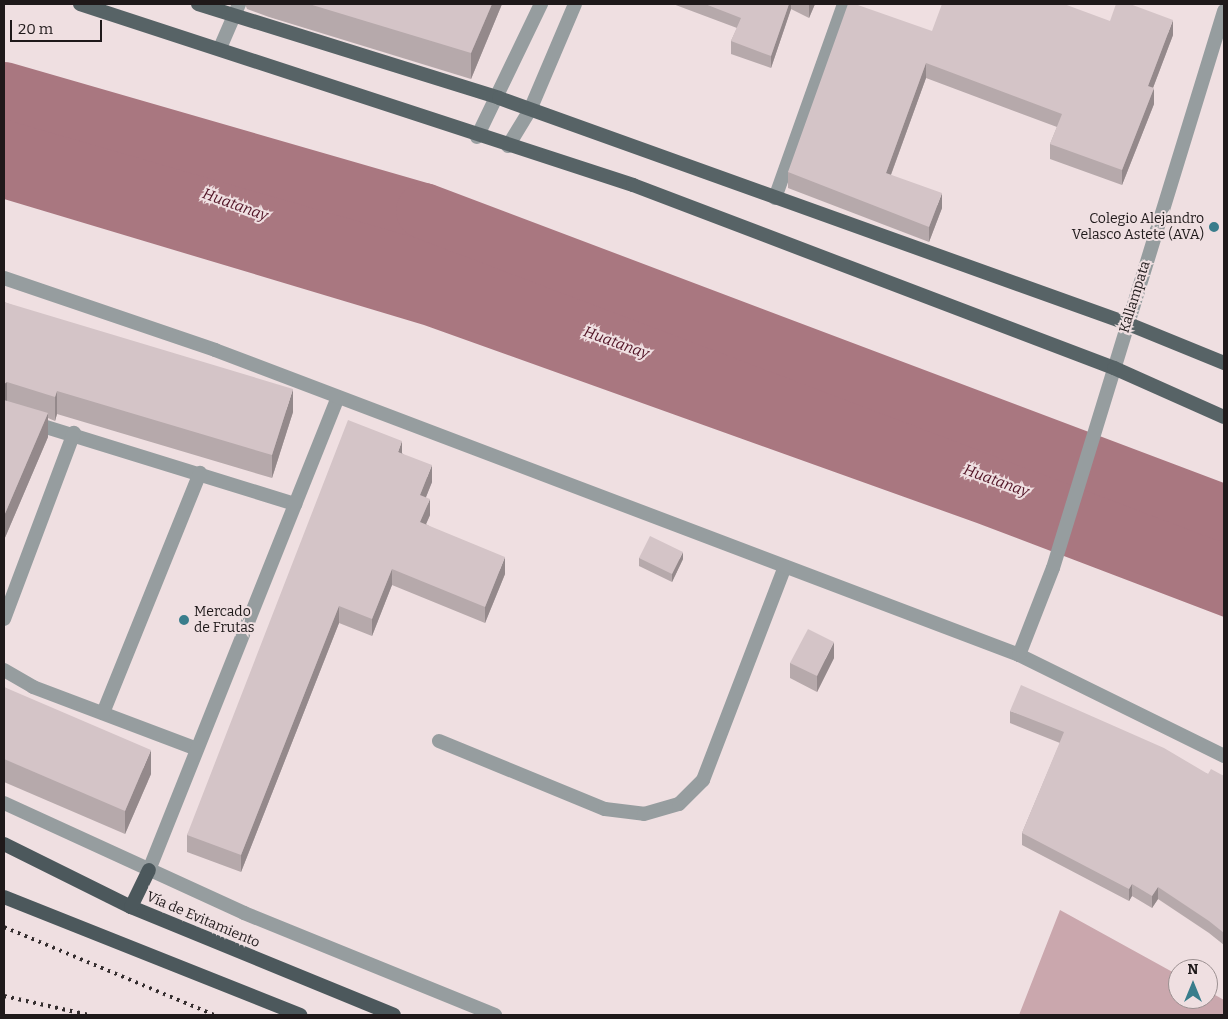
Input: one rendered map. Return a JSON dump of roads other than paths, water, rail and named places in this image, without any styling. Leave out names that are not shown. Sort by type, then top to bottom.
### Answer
[{"type":"highway","name":"Vía de Evitamiento","points":[[4,844],[131,907],[394,1015]]},
{"type":"highway","points":[[131,907],[149,870]]},
{"type":"highway","points":[[4,897],[300,1015]]},
{"type":"main road","points":[[80,4],[220,48],[478,136],[633,186],[1114,368],[1224,417]]},
{"type":"main road","points":[[198,4],[237,10],[499,98],[1126,323],[1224,363]]},
{"type":"street","points":[[478,136],[499,98],[541,4]]},
{"type":"street","points":[[508,146],[530,110],[575,4]]},
{"type":"street","points":[[775,198],[844,4]]},
{"type":"street","points":[[220,48],[237,10]]},
{"type":"street","name":"Kallampata","points":[[1019,655],[1053,568],[1126,323],[1224,11]]},
{"type":"street","points":[[4,278],[338,397],[784,569],[1019,655],[1224,756]]},
{"type":"street","points":[[149,870],[338,397]]},
{"type":"street","points":[[4,414],[74,433],[295,504]]},
{"type":"street","points":[[4,619],[74,433]]},
{"type":"street","points":[[102,714],[200,473]]},
{"type":"street","points":[[439,741],[605,809],[644,814],[679,804],[703,780],[784,569]]},
{"type":"street","points":[[4,670],[33,687],[197,749]]},
{"type":"street","points":[[4,803],[149,870],[495,1015]]},
{"type":"water","name":"Huatanay","points":[[4,90],[424,211],[1224,513],[1224,617],[977,523],[424,325],[4,199]]},
{"type":"waterway","points":[[4,90],[424,211],[1224,513]]},
{"type":"railway","points":[[4,927],[214,1015]]},
{"type":"railway","points":[[4,996],[89,1015]]},
{"type":"place","name":"Colegio Alejandro Velasco Astete (AVA)","points":[[1214,227]]},
{"type":"place","name":"Mercado de Frutas","points":[[184,620]]}]
